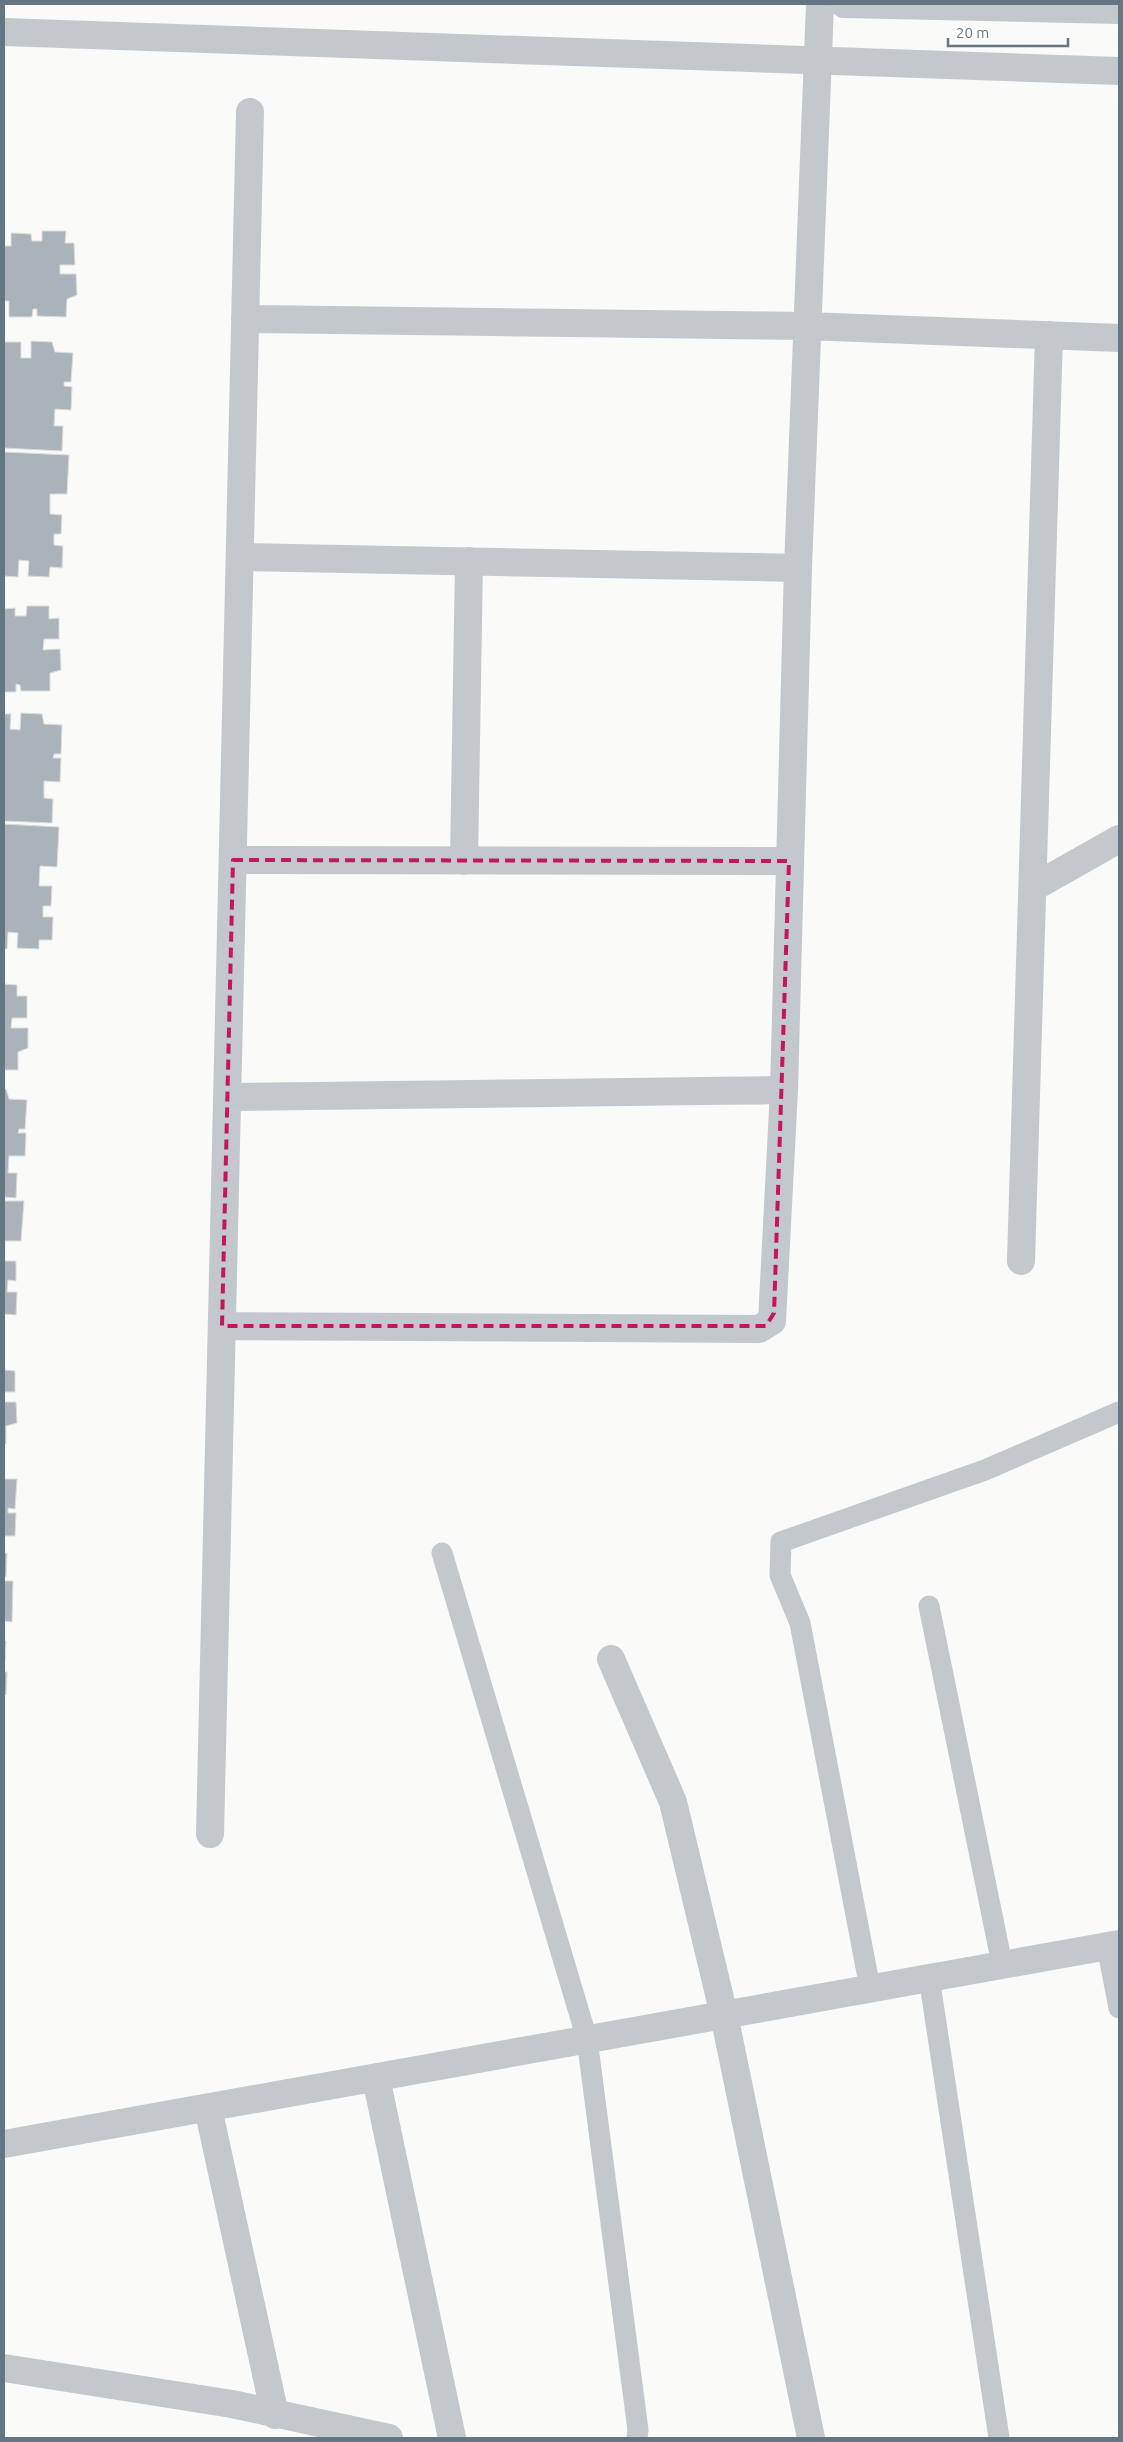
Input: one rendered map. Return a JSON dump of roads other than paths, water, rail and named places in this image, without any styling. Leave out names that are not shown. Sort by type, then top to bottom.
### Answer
[{"type":"street","points":[[222,1326],[759,1329],[772,1321],[774,1313],[784,1090],[788,861],[806,326],[816,60],[820,4]]},
{"type":"street","points":[[844,4],[1119,10]]},
{"type":"street","points":[[4,32],[1119,71]]},
{"type":"street","points":[[210,1834],[250,112]]},
{"type":"street","points":[[245,319],[806,326],[1119,338]]},
{"type":"street","points":[[1021,1261],[1034,888],[1049,335]]},
{"type":"street","points":[[240,557],[798,568]]},
{"type":"street","points":[[464,861],[469,561]]},
{"type":"street","points":[[1034,888],[1119,839]]},
{"type":"street","points":[[233,860],[788,861]]},
{"type":"street","points":[[227,1097],[784,1090]]},
{"type":"street","points":[[611,1659],[673,1802],[724,2015],[810,2438]]},
{"type":"street","points":[[4,2144],[1113,1945]]},
{"type":"street","points":[[376,2078],[452,2438]]},
{"type":"street","points":[[208,2108],[275,2415]]},
{"type":"street","points":[[4,2368],[232,2404],[275,2415],[389,2438]]},
{"type":"lane","points":[[870,1988],[800,1623],[780,1575],[781,1542],[985,1470],[1119,1412]]},
{"type":"lane","points":[[442,1553],[587,2039],[638,2430],[637,2438]]},
{"type":"lane","points":[[929,1606],[1002,1964]]},
{"type":"lane","points":[[1113,1945],[1119,2008]]},
{"type":"lane","points":[[929,1978],[999,2438]]}]
